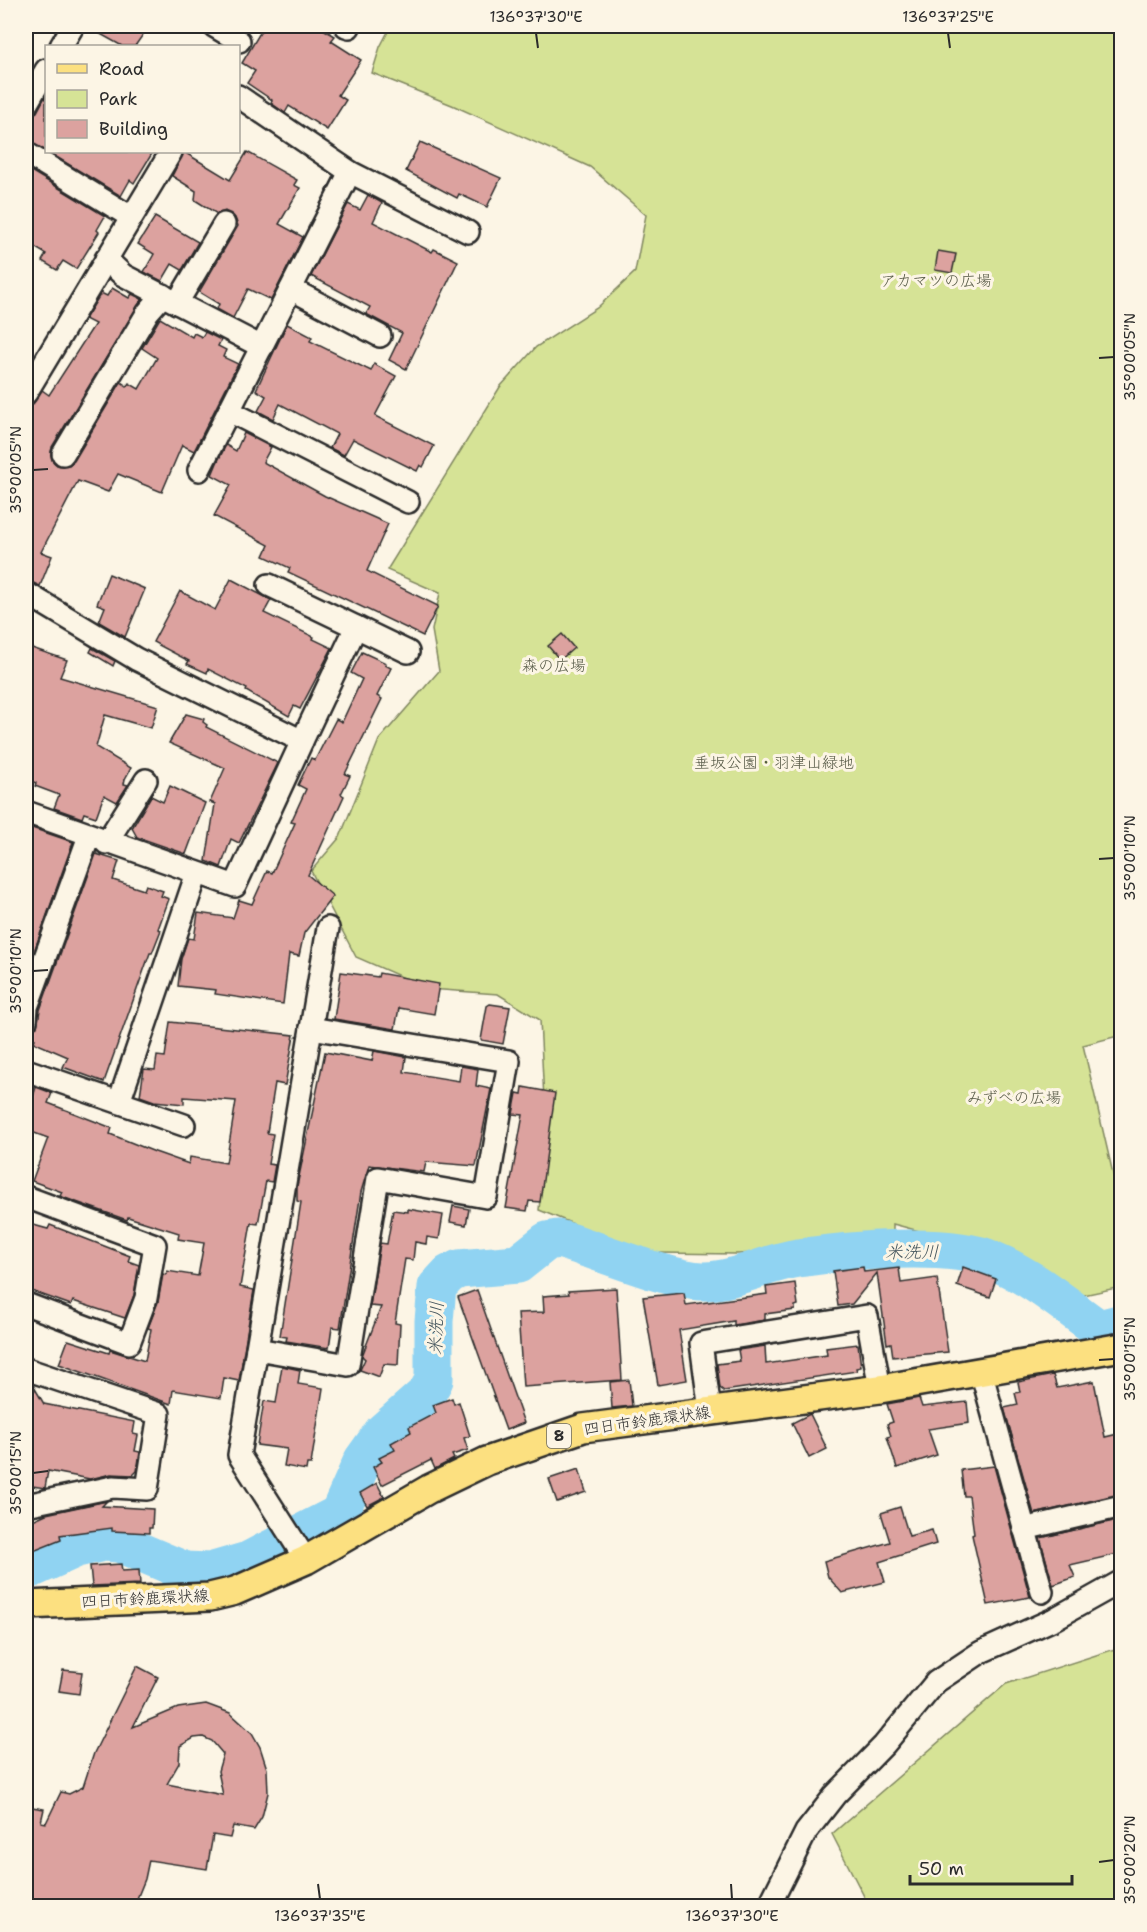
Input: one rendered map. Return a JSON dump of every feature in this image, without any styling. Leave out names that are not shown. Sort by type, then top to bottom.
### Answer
[{"type":"main road","name":"四日市鈴鹿環状線","points":[[26,1605],[210,1597],[235,1591],[304,1557],[429,1489],[530,1445],[583,1428],[880,1389],[981,1371],[1120,1351]]},
{"type":"street","points":[[62,45],[74,26]]},
{"type":"street","points":[[214,26],[241,38]]},
{"type":"street","points":[[26,105],[45,72]]},
{"type":"street","points":[[240,97],[350,172],[468,232]]},
{"type":"street","points":[[26,153],[131,218]]},
{"type":"street","points":[[27,387],[170,153]]},
{"type":"street","points":[[199,470],[350,172]]},
{"type":"street","points":[[63,454],[148,312],[170,299],[224,224]]},
{"type":"street","points":[[105,260],[123,274],[262,347]]},
{"type":"street","points":[[291,289],[380,336]]},
{"type":"street","points":[[229,411],[408,502]]},
{"type":"street","points":[[269,585],[408,652]]},
{"type":"street","points":[[26,593],[154,669],[302,741]]},
{"type":"street","points":[[26,812],[235,886],[356,627]]},
{"type":"street","points":[[26,1012],[97,839],[146,780]]},
{"type":"street","points":[[119,1102],[197,873]]},
{"type":"street","points":[[304,1557],[240,1455],[328,928]]},
{"type":"street","points":[[257,1349],[348,1365],[378,1178],[486,1197],[510,1061],[311,1028]]},
{"type":"street","points":[[26,1070],[184,1125]]},
{"type":"street","points":[[26,1197],[155,1245],[146,1298],[129,1343],[26,1304]]},
{"type":"street","points":[[710,1411],[701,1342],[867,1316],[880,1389]]},
{"type":"street","points":[[26,1369],[159,1414],[147,1489],[113,1487],[26,1505]]},
{"type":"street","points":[[981,1371],[1042,1592]]},
{"type":"street","points":[[1024,1529],[1122,1506]]},
{"type":"street","points":[[769,1906],[806,1832],[835,1795],[884,1746],[936,1682],[981,1652],[1054,1619],[1122,1581]]},
{"type":"green space","name":"垂坂公園・羽津山緑地","points":[[391,26],[1121,26],[1122,1035],[1083,1045],[1121,1208],[1121,1287],[1079,1296],[968,1244],[893,1224],[893,1246],[737,1254],[581,1252],[581,1227],[539,1210],[546,1140],[540,1020],[498,994],[429,989],[356,957],[311,871],[340,837],[379,740],[439,671],[432,630],[440,593],[387,570],[500,387],[536,347],[597,308],[635,272],[646,215],[590,167],[452,105],[372,73],[380,47]]},
{"type":"green space","points":[[1121,1647],[1121,1906],[869,1906],[832,1834],[1006,1684]]},
{"type":"building","points":[[86,26],[149,26],[136,45],[120,45]]},
{"type":"building","points":[[264,26],[318,26],[335,36],[331,41],[361,60],[338,95],[346,100],[327,130],[289,106],[285,113],[271,103],[272,100],[247,83],[255,71],[242,63]]},
{"type":"building","points":[[45,97],[45,150],[26,140],[26,118],[37,112]]},
{"type":"building","points":[[420,142],[501,178],[487,207],[459,194],[457,198],[406,171]]},
{"type":"building","points":[[247,152],[297,180],[294,185],[300,188],[279,224],[303,237],[271,300],[248,289],[233,318],[217,309],[219,304],[199,292],[238,226],[235,218],[225,211],[217,214],[195,200],[196,191],[172,176],[184,153],[186,153],[230,180]]},
{"type":"building","points":[[50,153],[152,153],[134,183],[130,180],[121,196]]},
{"type":"building","points":[[26,168],[105,216],[97,230],[99,232],[76,269],[63,261],[57,270],[42,261],[46,254],[26,242]]},
{"type":"building","points":[[368,195],[382,203],[373,222],[432,252],[434,249],[458,261],[406,369],[389,360],[402,333],[366,314],[370,307],[311,276],[348,204],[360,210]]},
{"type":"building","points":[[155,217],[198,242],[182,270],[172,264],[162,281],[144,272],[154,254],[138,244]]},
{"type":"building","points":[[938,251],[956,254],[952,273],[935,270]]},
{"type":"building","points":[[112,288],[129,298],[132,294],[142,299],[52,447],[52,460],[57,465],[69,465],[74,461],[121,382],[127,386],[129,383],[139,389],[157,358],[142,348],[160,318],[192,337],[194,333],[202,337],[205,332],[221,340],[218,346],[226,350],[223,357],[238,364],[194,451],[182,445],[162,492],[118,474],[108,492],[78,481],[41,552],[52,556],[40,586],[26,580],[26,406],[33,404],[42,390],[49,395],[95,324],[85,319],[101,293],[107,296]]},
{"type":"building","points":[[287,324],[312,337],[310,341],[371,371],[374,364],[396,376],[375,416],[434,446],[423,467],[420,465],[417,471],[353,439],[344,455],[330,448],[337,434],[280,404],[273,419],[258,411],[266,396],[256,390]]},
{"type":"building","points":[[244,433],[271,447],[263,462],[325,496],[388,524],[367,571],[438,606],[423,636],[288,572],[290,568],[264,556],[269,545],[214,516],[231,485],[212,475],[226,445],[236,451]]},
{"type":"building","points":[[109,574],[145,589],[125,637],[99,622],[105,607],[97,604]]},
{"type":"building","points":[[231,579],[271,600],[264,613],[332,648],[300,709],[294,706],[289,716],[246,691],[247,689],[208,669],[207,673],[187,664],[189,661],[153,642],[180,591],[215,610]]},
{"type":"building","points":[[562,634],[574,648],[560,660],[548,646]]},
{"type":"building","points":[[26,646],[67,660],[60,677],[158,706],[151,728],[105,715],[96,747],[131,768],[124,784],[128,785],[117,802],[104,795],[96,817],[84,813],[82,818],[54,808],[59,795],[35,786],[36,783],[26,779]]},
{"type":"building","points":[[92,648],[115,661],[113,666],[90,652]]},
{"type":"building","points":[[362,652],[386,663],[385,665],[391,668],[377,696],[382,699],[345,774],[350,776],[341,794],[344,796],[308,875],[333,896],[304,933],[299,956],[289,954],[283,1004],[215,994],[216,990],[178,986],[181,959],[188,938],[194,939],[198,913],[233,918],[239,900],[252,904],[267,871],[272,873],[295,823],[291,822],[306,789],[298,785],[311,758],[315,760],[336,719],[342,722],[362,679],[351,673]]},
{"type":"building","points":[[186,714],[204,719],[206,727],[278,763],[239,843],[231,839],[221,867],[206,861],[215,804],[210,802],[225,768],[169,743]]},
{"type":"building","points":[[170,786],[205,803],[186,854],[137,837],[132,828],[151,796],[163,802]]},
{"type":"building","points":[[26,826],[73,842],[26,974]]},
{"type":"building","points":[[96,854],[119,861],[113,880],[144,890],[146,885],[163,891],[161,896],[169,899],[158,929],[161,930],[152,953],[150,953],[104,1082],[63,1067],[68,1057],[33,1042],[35,1039],[26,1037],[26,1033],[37,1027],[40,1010]]},
{"type":"building","points":[[341,972],[378,977],[379,973],[439,984],[434,1014],[399,1008],[395,1029],[334,1019]]},
{"type":"building","points":[[490,1004],[510,1007],[503,1044],[481,1040],[487,1006]]},
{"type":"building","points":[[170,1022],[294,1035],[285,1085],[275,1083],[267,1133],[273,1134],[268,1164],[275,1165],[272,1182],[266,1181],[258,1224],[251,1223],[240,1287],[254,1290],[239,1381],[224,1378],[221,1398],[173,1390],[171,1404],[59,1364],[68,1340],[145,1361],[151,1329],[148,1328],[158,1302],[163,1274],[166,1275],[167,1271],[198,1276],[204,1243],[178,1239],[179,1233],[128,1217],[127,1220],[60,1196],[62,1192],[32,1181],[48,1138],[26,1130],[26,1098],[32,1100],[36,1087],[52,1093],[48,1103],[112,1128],[110,1134],[155,1152],[189,1164],[190,1157],[226,1163],[236,1101],[184,1097],[184,1104],[154,1101],[140,1096],[144,1069],[155,1070],[157,1056],[165,1057]]},
{"type":"building","points":[[374,1051],[406,1057],[404,1072],[459,1081],[461,1066],[478,1069],[476,1086],[491,1089],[476,1166],[426,1162],[424,1172],[369,1165],[361,1192],[340,1328],[332,1327],[329,1348],[286,1341],[287,1337],[280,1336],[301,1202],[297,1201],[297,1186],[325,1052],[372,1061]]},
{"type":"building","points":[[523,1087],[555,1093],[540,1202],[529,1201],[527,1211],[506,1208],[523,1115],[513,1114],[517,1093],[522,1094]]},
{"type":"building","points":[[453,1206],[469,1209],[466,1225],[450,1222]]},
{"type":"building","points":[[408,1209],[443,1215],[439,1239],[427,1237],[426,1244],[415,1242],[413,1260],[405,1259],[395,1323],[400,1324],[398,1365],[384,1364],[379,1377],[360,1370],[365,1359],[362,1356],[381,1307],[370,1306],[380,1243],[387,1244],[393,1210],[408,1212]]},
{"type":"building","points":[[26,1223],[48,1229],[50,1225],[130,1256],[128,1261],[139,1265],[134,1295],[125,1318],[73,1301],[71,1305],[26,1289]]},
{"type":"building","points":[[863,1267],[864,1272],[899,1268],[901,1283],[937,1278],[948,1352],[893,1357],[891,1343],[887,1344],[877,1273],[852,1304],[838,1306],[833,1271]]},
{"type":"building","points":[[963,1267],[996,1279],[990,1297],[957,1286]]},
{"type":"building","points":[[795,1283],[798,1305],[795,1306],[795,1310],[765,1314],[765,1320],[734,1325],[734,1321],[679,1330],[687,1380],[658,1385],[643,1297],[684,1293],[686,1305],[767,1294],[766,1287]]},
{"type":"building","points":[[616,1288],[622,1380],[523,1387],[518,1313],[544,1312],[543,1296],[569,1294],[568,1291]]},
{"type":"building","points":[[477,1290],[524,1423],[506,1430],[458,1297]]},
{"type":"building","points":[[858,1344],[861,1367],[856,1368],[857,1371],[724,1391],[720,1388],[717,1364],[740,1361],[738,1350],[765,1346],[766,1364],[827,1355],[826,1348]]},
{"type":"building","points":[[282,1366],[300,1370],[298,1384],[323,1388],[311,1464],[307,1464],[306,1470],[284,1466],[287,1449],[257,1445],[264,1401],[276,1403]]},
{"type":"building","points":[[1053,1375],[1057,1388],[1094,1381],[1105,1437],[1122,1433],[1122,1494],[1034,1514],[1004,1408],[1018,1405],[1015,1393],[1020,1392],[1018,1382]]},
{"type":"building","points":[[629,1380],[632,1406],[612,1408],[610,1382]]},
{"type":"building","points":[[26,1382],[33,1385],[44,1404],[135,1422],[133,1434],[138,1435],[135,1451],[140,1452],[137,1471],[133,1475],[111,1474],[90,1479],[48,1471],[45,1488],[26,1485]]},
{"type":"building","points":[[452,1398],[454,1404],[459,1402],[470,1436],[464,1438],[468,1450],[452,1455],[454,1459],[435,1469],[431,1460],[382,1485],[373,1467],[382,1462],[379,1458],[395,1450],[391,1443],[411,1432],[409,1427],[436,1413],[433,1405]]},
{"type":"building","points":[[919,1398],[922,1407],[967,1402],[969,1423],[928,1429],[937,1455],[897,1468],[887,1437],[891,1436],[887,1424],[893,1422],[887,1404]]},
{"type":"building","points":[[810,1414],[827,1449],[809,1458],[792,1423]]},
{"type":"building","points":[[994,1466],[1030,1597],[988,1605],[972,1535],[974,1534],[969,1496],[964,1496],[961,1470]]},
{"type":"building","points":[[579,1469],[586,1492],[557,1502],[549,1479]]},
{"type":"building","points":[[377,1483],[384,1497],[367,1506],[360,1493]]},
{"type":"building","points":[[107,1501],[102,1506],[153,1509],[152,1528],[149,1528],[149,1533],[112,1531],[112,1528],[60,1535],[61,1540],[26,1554],[26,1523],[46,1514]]},
{"type":"building","points":[[900,1507],[909,1536],[932,1530],[936,1544],[879,1562],[885,1582],[842,1593],[828,1577],[824,1561],[890,1542],[881,1513]]},
{"type":"building","points":[[1122,1519],[1122,1553],[1070,1565],[1075,1577],[1053,1585],[1040,1538]]},
{"type":"building","points":[[121,1564],[122,1571],[139,1570],[140,1584],[92,1586],[90,1566]]},
{"type":"building","points":[[137,1666],[158,1677],[133,1727],[178,1708],[206,1704],[230,1713],[252,1733],[260,1747],[267,1769],[268,1793],[262,1817],[254,1830],[233,1826],[230,1838],[213,1835],[207,1869],[149,1860],[145,1879],[134,1906],[26,1906],[26,1806],[44,1809],[41,1822],[46,1823],[61,1792],[69,1794],[83,1787],[94,1753]],"holes":[[[203,1737],[212,1741],[223,1754],[218,1771],[223,1795],[167,1784],[179,1763],[180,1746],[194,1738]]]},
{"type":"building","points":[[63,1670],[82,1672],[79,1694],[59,1691]]},
{"type":"waterway","name":"米洗川","points":[[26,1571],[77,1548],[104,1542],[119,1543],[185,1571],[210,1572],[248,1561],[339,1514],[363,1460],[383,1432],[427,1393],[434,1380],[434,1321],[437,1287],[449,1274],[459,1269],[518,1264],[547,1241],[558,1239],[657,1272],[705,1281],[729,1278],[786,1260],[818,1255],[897,1249],[973,1254],[992,1260],[1020,1274],[1099,1329],[1122,1323]]},
{"type":"park label","name":"アカマツの広場","points":[[936,280]]},
{"type":"park label","name":"森の広場","points":[[554,665]]},
{"type":"park label","name":"みずべの広場","points":[[1014,1097]]}]
